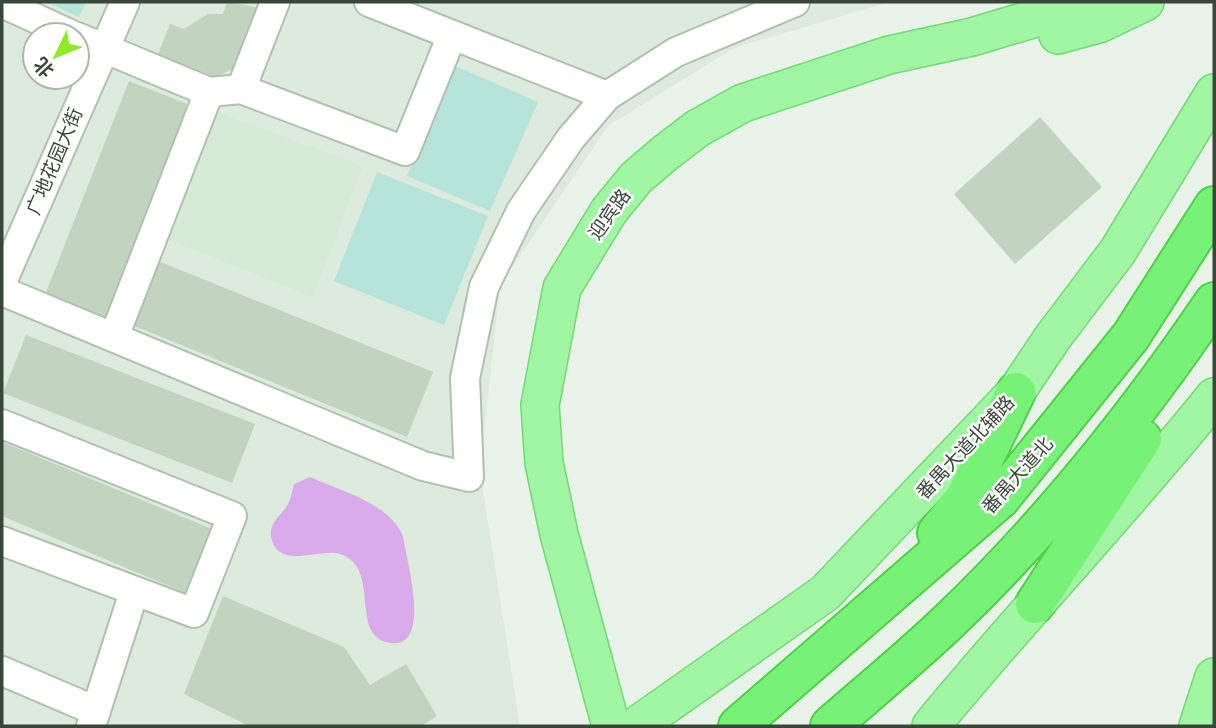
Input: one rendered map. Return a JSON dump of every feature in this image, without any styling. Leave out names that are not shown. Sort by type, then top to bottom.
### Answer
[{"type":"highway","name":"番禺大道北","points":[[738,726],[1000,499],[1131,336],[1214,206]]},
{"type":"highway","points":[[831,726],[946,624],[993,576],[1150,396],[1214,302]]},
{"type":"highway","points":[[1035,604],[1178,383],[1214,316]]},
{"type":"highway","points":[[881,600],[965,498],[1016,392]]},
{"type":"main road","name":"迎宾路","points":[[611,726],[544,463],[540,405],[562,288],[609,211],[636,177],[664,154],[698,128],[743,103],[889,55],[972,37],[1089,2]]},
{"type":"main road","points":[[664,154],[718,128],[821,93],[1099,24],[1145,2]]},
{"type":"main road","name":"番禺大道北辅路","points":[[636,726],[825,593],[1016,392],[1053,337],[1118,251],[1214,93]]},
{"type":"main road","points":[[932,726],[1035,604],[1147,481],[1214,397]]},
{"type":"main road","points":[[1198,726],[1214,677]]},
{"type":"street","name":"广地花园大街","points":[[91,42],[125,2]]},
{"type":"street","points":[[241,89],[275,2]]},
{"type":"street","points":[[369,2],[607,96]]},
{"type":"street","points":[[2,290],[423,466],[469,477],[465,379],[484,287],[521,211],[571,138],[607,96],[677,52],[795,2]]},
{"type":"street","points":[[2,3],[41,21]]},
{"type":"street","points":[[91,43],[209,92],[241,89],[405,151],[452,35]]},
{"type":"street","name":"广地花园大街","points":[[2,282],[72,91]]},
{"type":"street","points":[[114,337],[209,92]]},
{"type":"street","points":[[2,424],[232,516],[194,613],[2,541]]},
{"type":"street","points":[[2,671],[93,719],[134,592]]},
{"type":"shaded area","points":[[2,2],[889,2],[734,48],[608,126],[500,285],[480,471],[520,726],[2,726]]},
{"type":"shaded area","points":[[46,2],[86,2],[79,17]]},
{"type":"shaded area","points":[[453,65],[538,102],[490,211],[407,176]]},
{"type":"shaded area","points":[[211,110],[363,166],[313,297],[160,236]]},
{"type":"shaded area","points":[[377,172],[488,216],[444,325],[334,281]]},
{"type":"shaded area","points":[[310,477],[376,507],[387,515],[403,536],[412,583],[414,620],[410,634],[401,642],[386,642],[375,636],[369,626],[363,585],[352,561],[332,553],[290,556],[275,547],[271,536],[274,523],[288,504],[294,484]]},
{"type":"building","points":[[227,2],[260,8],[237,67],[215,77],[158,54],[170,24],[184,29],[208,14],[223,14]]},
{"type":"building","points":[[129,81],[192,106],[107,320],[45,295]]},
{"type":"building","points":[[1040,117],[1102,187],[1015,264],[954,194]]},
{"type":"building","points":[[153,259],[433,372],[407,437],[127,323]]},
{"type":"building","points":[[26,335],[255,424],[232,483],[3,393]]},
{"type":"building","points":[[2,442],[212,529],[186,593],[2,516]]},
{"type":"building","points":[[223,596],[344,647],[370,685],[406,664],[437,716],[421,726],[249,726],[184,694]]}]
